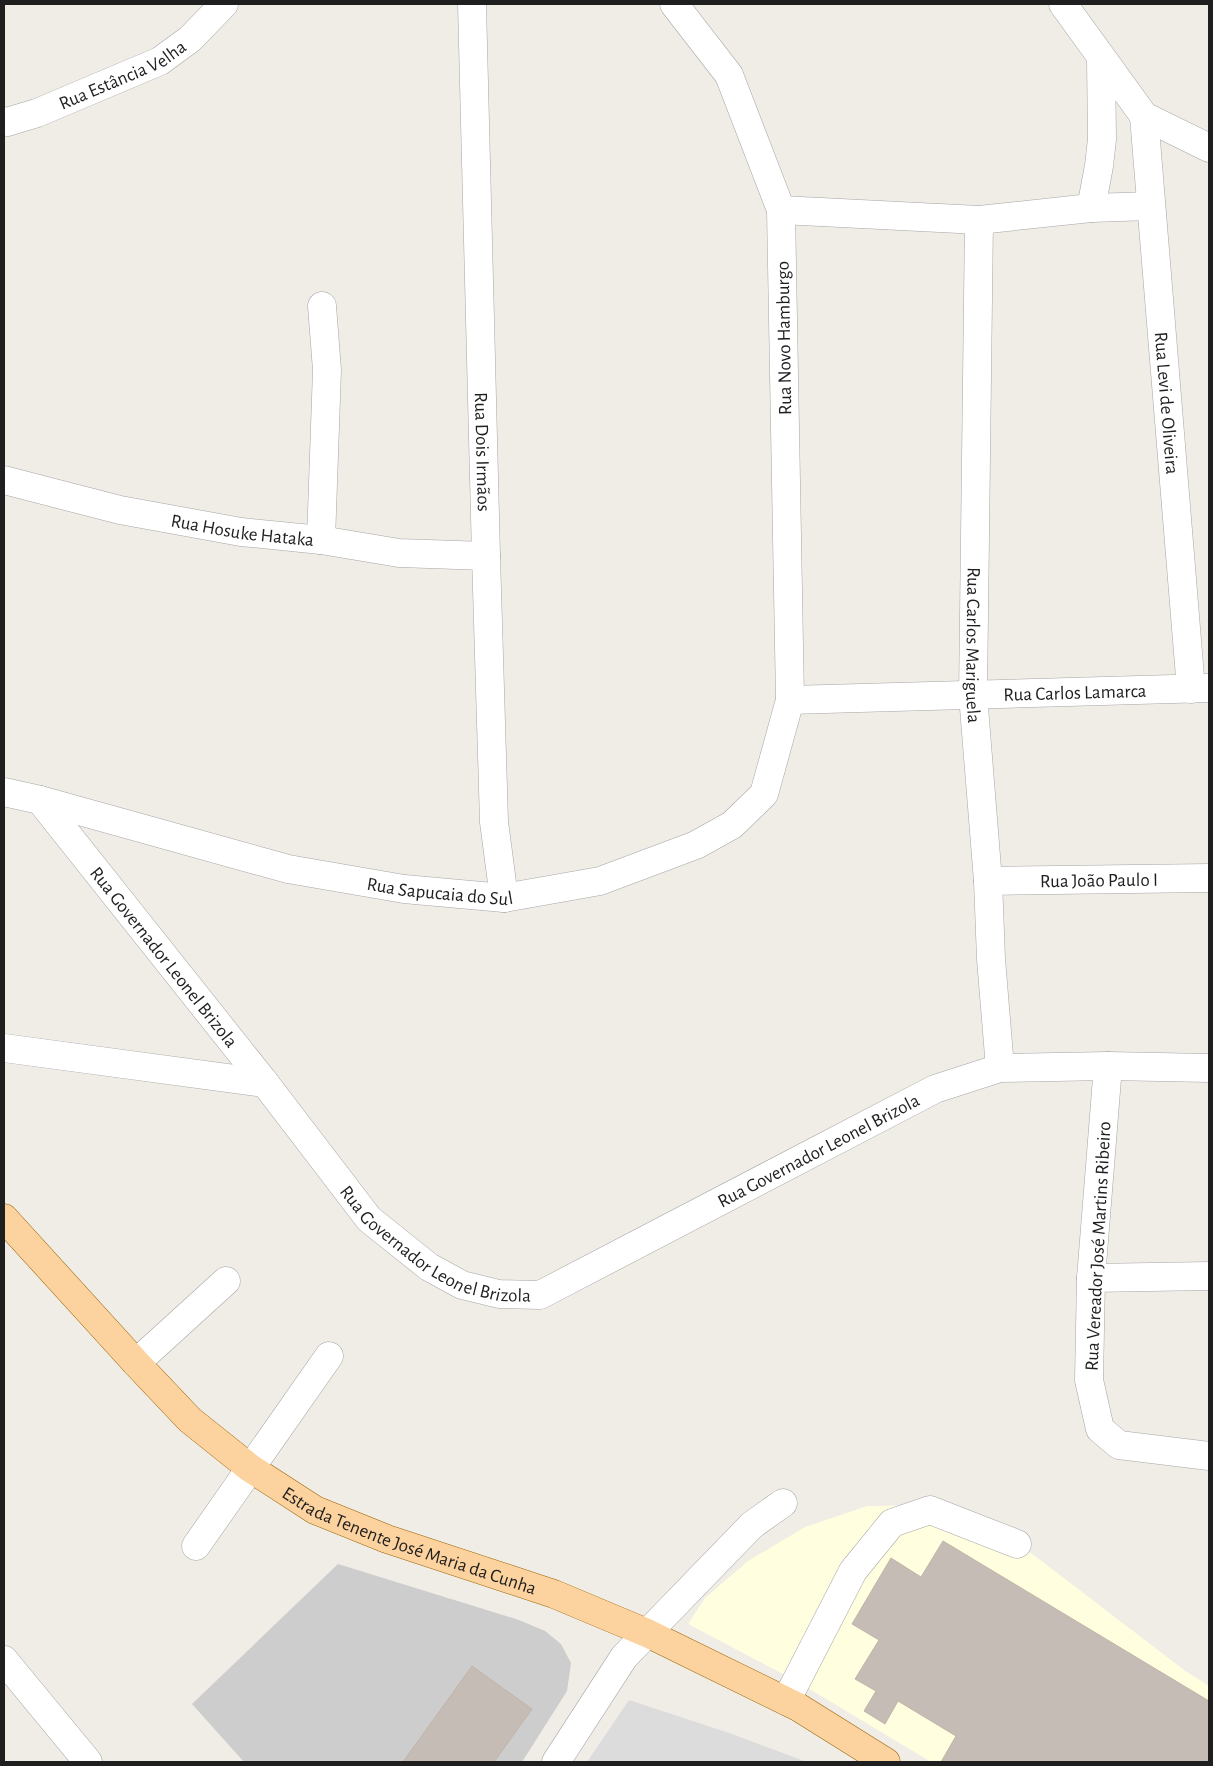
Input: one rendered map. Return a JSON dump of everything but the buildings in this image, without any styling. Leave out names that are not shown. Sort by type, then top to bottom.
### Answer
[{"type":"main road","name":"Estrada Tenente José Maria da Cunha","points":[[4,1218],[190,1420],[250,1468],[315,1510],[387,1539],[554,1594],[647,1633],[786,1701],[886,1762]]},
{"type":"street","name":"Rua Estância Velha","points":[[5,118],[36,113],[160,61],[190,39],[224,4]]},
{"type":"street","name":"Rua Dois Irmãos","points":[[472,4],[494,822],[504,898]]},
{"type":"street","name":"Rua Novo Hamburgo","points":[[674,4],[729,75],[781,210],[790,700]]},
{"type":"street","points":[[1063,4],[1144,116],[1209,148]]},
{"type":"street","points":[[1091,208],[1102,138],[1101,59]]},
{"type":"street","name":"Rua Levi de Oliveira","points":[[1144,116],[1151,206],[1200,688]]},
{"type":"street","points":[[781,210],[979,220],[1091,208],[1151,206]]},
{"type":"street","name":"Rua Carlos Mariguela","points":[[979,220],[973,695],[988,881],[991,959],[1000,1068]]},
{"type":"street","points":[[321,540],[327,370],[322,306]]},
{"type":"street","name":"Rua Hosuke Hataka","points":[[4,480],[120,510],[241,532],[321,540],[400,553],[486,556]]},
{"type":"street","name":"Rua Carlos Lamarca","points":[[790,700],[1200,688]]},
{"type":"street","name":"Rua Sapucaia do Sul","points":[[4,792],[40,800],[288,869],[404,889],[504,898],[600,881],[696,845],[732,825],[764,794],[790,700]]},
{"type":"street","name":"Rua Governador Leonel Brizola","points":[[40,800],[264,1082],[369,1219],[429,1267],[462,1285],[499,1294],[540,1295],[935,1089],[1000,1068],[1108,1066],[1209,1068]]},
{"type":"street","name":"Rua João Paulo I","points":[[988,881],[1209,878]]},
{"type":"street","points":[[4,1048],[264,1082]]},
{"type":"street","name":"Rua Vereador José Martins Ribeiro","points":[[1108,1066],[1091,1278],[1089,1380],[1100,1429],[1119,1445],[1138,1449],[1209,1456]]},
{"type":"street","points":[[1091,1278],[1209,1276]]},
{"type":"street","points":[[136,1363],[226,1281]]},
{"type":"street","points":[[196,1546],[328,1356]]},
{"type":"street","points":[[556,1762],[624,1657],[752,1525],[783,1503]]},
{"type":"street","points":[[786,1701],[853,1570],[892,1523],[930,1510],[1017,1544]]},
{"type":"street","points":[[4,1660],[88,1762]]},
{"type":"shaded area","points":[[936,1505],[990,1524],[1184,1670],[1209,1686],[1209,1762],[931,1762],[796,1681],[688,1624],[705,1598],[748,1561],[805,1527],[867,1506]]},
{"type":"shaded area","points":[[338,1564],[519,1620],[545,1631],[561,1644],[571,1663],[567,1691],[522,1762],[244,1762],[192,1704]]},
{"type":"shaded area","points":[[629,1700],[732,1734],[807,1762],[587,1762]]}]
